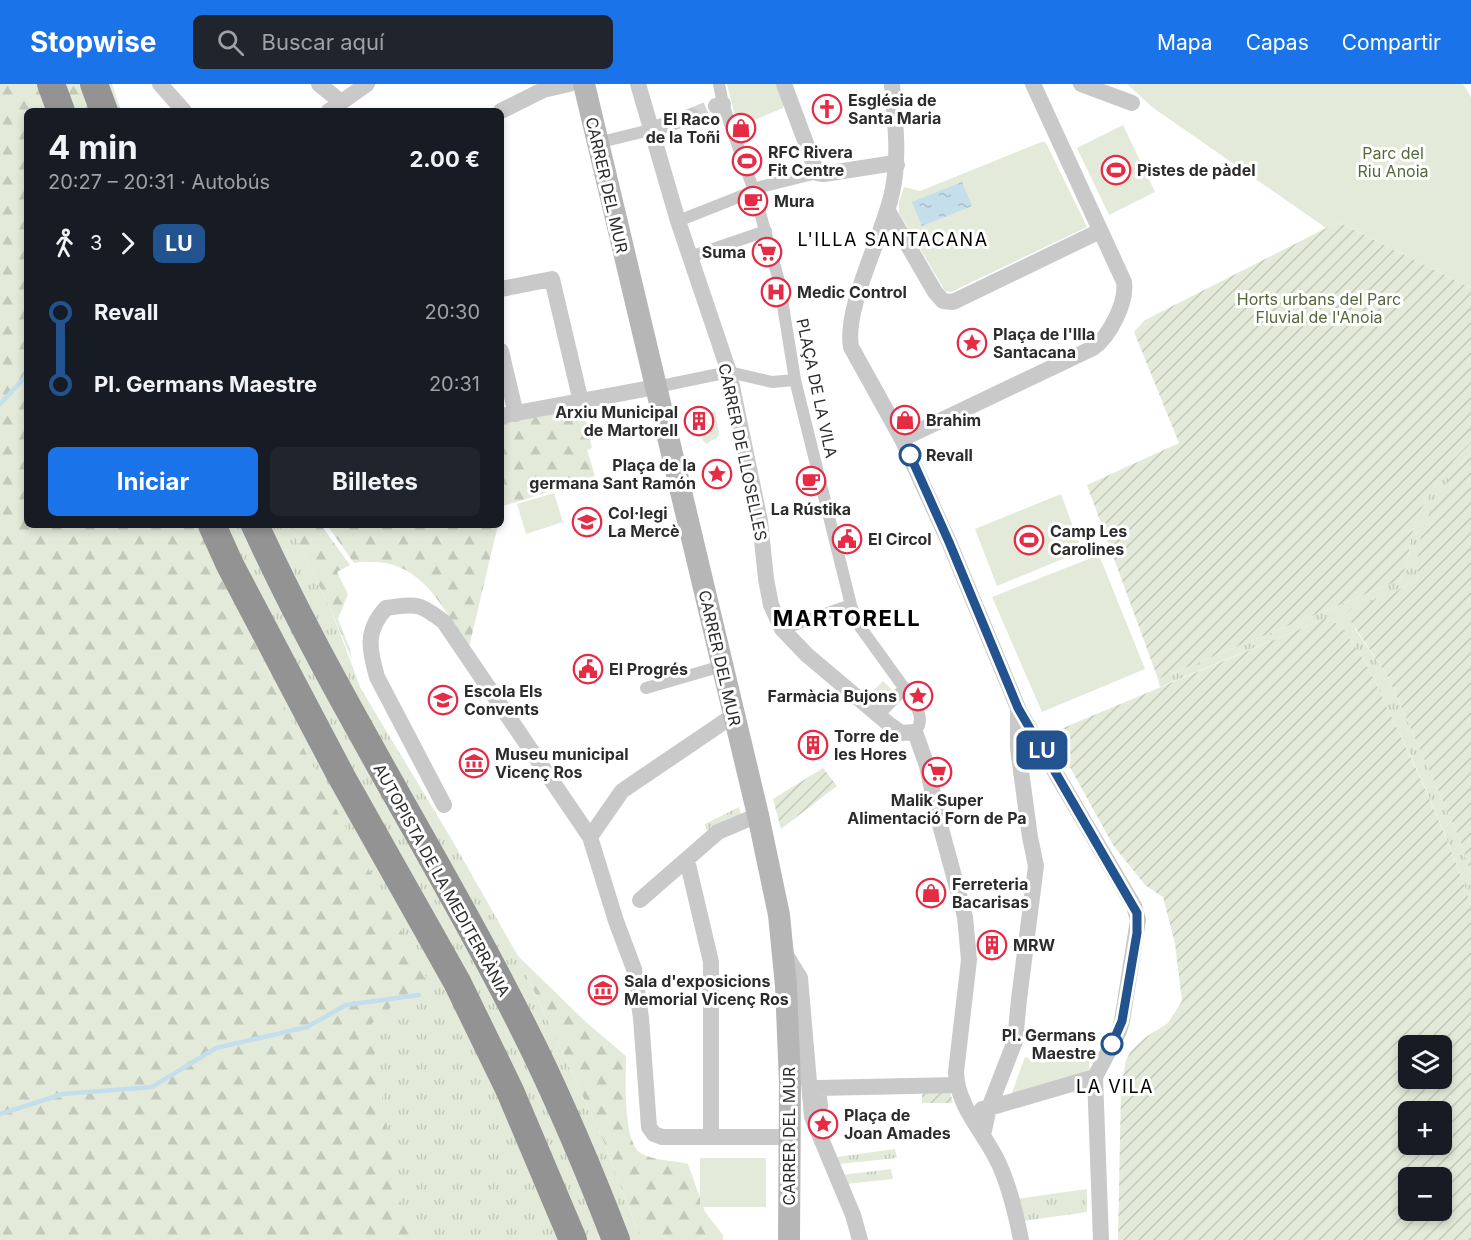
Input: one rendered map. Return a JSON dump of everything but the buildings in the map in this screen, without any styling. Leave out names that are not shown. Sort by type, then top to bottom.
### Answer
[{"type":"highway","points":[[51,84],[60,108]]},
{"type":"highway","points":[[94,84],[103,108]]},
{"type":"highway","points":[[213,528],[230,565],[341,776],[457,982],[510,1091],[573,1240]]},
{"type":"highway","name":"AUTOPISTA DE LA MEDITERRÀNIA","points":[[256,528],[337,690],[446,884],[533,1048],[596,1188],[616,1240]]},
{"type":"main road","name":"CARRER DEL MUR","points":[[584,84],[758,815],[779,915],[789,1023],[789,1240]]},
{"type":"street","points":[[160,84],[181,108]]},
{"type":"street","points":[[319,84],[337,108],[367,84]]},
{"type":"street","points":[[504,110],[543,90],[569,84]]},
{"type":"street","name":"CARRER DE LLOSELLES","points":[[638,84],[690,258],[729,372],[760,520],[771,605],[782,629],[807,655],[901,733],[915,732]]},
{"type":"street","name":"PLAÇA DE LA VILA","points":[[719,84],[719,105],[754,191],[779,281],[795,380],[851,605],[858,624],[915,704],[920,718],[920,724],[915,732]]},
{"type":"street","points":[[784,84],[817,173]]},
{"type":"street","points":[[892,84],[897,165],[888,211],[857,299],[849,337],[851,347],[902,439],[949,542],[1018,708],[1137,913],[1137,933],[1122,1021],[1095,1077],[1101,1240]]},
{"type":"street","points":[[902,439],[1093,348],[1102,342],[1124,299],[1125,282],[1033,84]]},
{"type":"street","points":[[1081,84],[1132,103]]},
{"type":"street","points":[[597,142],[650,130],[692,116]]},
{"type":"street","points":[[678,220],[760,187],[817,173],[824,174],[888,164],[897,165]]},
{"type":"street","points":[[888,211],[935,292],[943,301],[953,302],[1101,231]]},
{"type":"street","points":[[690,258],[765,231]]},
{"type":"street","points":[[504,288],[552,279],[580,402]]},
{"type":"street","points":[[504,375],[509,415],[729,372],[772,382],[795,380]]},
{"type":"street","points":[[444,805],[377,677],[371,655],[370,634],[375,620],[386,608],[415,604],[425,608],[444,622],[590,837],[616,921],[634,969],[641,1018],[646,1117],[654,1134],[662,1137],[790,1137]]},
{"type":"street","points":[[782,629],[851,605]]},
{"type":"street","points":[[646,688],[715,668]]},
{"type":"street","points":[[878,715],[905,688]]},
{"type":"street","points":[[983,1135],[989,1108],[1016,1041],[1036,866],[1018,749],[1018,708]]},
{"type":"street","points":[[590,837],[622,791],[734,714]]},
{"type":"street","points":[[915,732],[927,766],[965,917],[969,960],[956,1085],[1007,1183],[1021,1240]]},
{"type":"street","points":[[640,900],[718,832],[758,815]]},
{"type":"street","points":[[687,860],[711,962],[711,1137]]},
{"type":"street","points":[[784,952],[800,978],[812,1117],[831,1160],[860,1240]]},
{"type":"street","points":[[964,1103],[977,1109],[989,1108],[1095,1077]]},
{"type":"street","points":[[831,1160],[818,1088],[956,1085]]},
{"type":"green space","points":[[0,84],[112,84],[120,108],[24,108],[24,528],[201,528],[306,753],[426,977],[370,1025],[399,1199],[415,1240],[0,1240]]},
{"type":"green space","points":[[727,84],[777,84],[783,108],[738,127]]},
{"type":"green space","name":"Parc del Riu Anoia","points":[[1127,84],[1463,84],[1471,97],[1471,288],[1338,222],[1326,228],[1152,107]]},
{"type":"green space","name":"Pistes de pàdel","points":[[1123,125],[1155,192],[1109,215],[1077,148]]},
{"type":"green space","points":[[1044,141],[1087,227],[951,292],[945,291],[899,213],[899,202],[904,187],[920,191]]},
{"type":"green space","name":"Horts urbans del Parc Fluvial de l'Anoia","points":[[1338,222],[1471,288],[1471,443],[1446,471],[1423,505],[1414,527],[1407,561],[1400,580],[1158,679],[1087,485],[1179,443],[1134,332],[1145,320]]},
{"type":"green space","points":[[583,408],[592,448],[587,450],[595,476],[558,486],[558,489],[504,506],[504,422]]},
{"type":"green space","points":[[715,411],[719,433],[717,438],[708,444],[702,438],[706,434],[702,417]]},
{"type":"green space","points":[[1471,443],[1471,454],[1462,462],[1445,488],[1419,547],[1417,580],[1393,593],[1355,629],[1388,677],[1460,840],[1471,874],[1471,904],[1454,856],[1414,763],[1373,677],[1350,639],[1329,617],[1160,687],[1158,679],[1400,580],[1407,561],[1414,527],[1423,505],[1446,471]]},
{"type":"green space","points":[[1471,454],[1471,874],[1460,840],[1388,677],[1346,614],[1352,608],[1393,593],[1417,580],[1419,547],[1425,523],[1454,472]]},
{"type":"green space","points":[[554,493],[563,522],[526,534],[517,504]]},
{"type":"green space","name":"Camp Les Carolines","points":[[1061,494],[1082,551],[997,586],[975,529]]},
{"type":"green space","points":[[201,528],[291,528],[331,610],[361,689],[452,840],[518,956],[604,1142],[641,1240],[415,1240],[399,1200],[306,753]]},
{"type":"green space","points":[[291,528],[323,528],[350,565],[337,572],[348,594],[338,619],[352,660]]},
{"type":"green space","points":[[329,528],[497,528],[469,647],[432,592],[421,581],[394,565],[377,562],[354,563]]},
{"type":"green space","points":[[1099,555],[1145,669],[1042,712],[992,597]]},
{"type":"green space","points":[[1329,617],[1340,627],[1358,651],[1373,677],[1444,833],[1471,904],[1471,1240],[1118,1240],[1121,1087],[1126,1060],[1131,1051],[1146,1037],[1168,1023],[1182,1001],[1175,944],[1163,897],[1145,885],[1113,845],[1051,733]]},
{"type":"green space","points":[[883,681],[896,694],[884,707],[871,693]]},
{"type":"green space","points":[[823,768],[837,786],[781,829],[773,799]]},
{"type":"green space","points":[[739,807],[742,818],[708,833],[705,824]]},
{"type":"green space","points":[[518,956],[587,1023],[626,1056],[626,1109],[631,1137],[636,1148],[647,1156],[688,1164],[705,1212],[723,1235],[723,1240],[641,1240],[604,1142]]},
{"type":"green space","points":[[1087,1048],[1090,1071],[1010,1098],[1025,1057],[1043,1063]]},
{"type":"green space","points":[[922,1090],[950,1092],[953,1103],[922,1103]]},
{"type":"green space","points":[[895,1149],[897,1158],[839,1164],[837,1157]]},
{"type":"green space","points":[[700,1158],[766,1158],[766,1207],[700,1207]]},
{"type":"green space","points":[[891,1169],[893,1179],[845,1184],[842,1175]]},
{"type":"green space","points":[[1087,1189],[1087,1212],[1023,1221],[1016,1199]]},
{"type":"water","points":[[962,182],[972,206],[922,226],[912,202]]},
{"type":"waterway","points":[[0,404],[24,378]]},
{"type":"waterway","points":[[0,1114],[63,1094],[152,1087],[216,1048],[307,1027],[346,1005],[419,995]]},
{"type":"tunnel","points":[[692,116],[716,106]]},
{"type":"bus line","name":"LU","points":[[910,455],[1018,708],[1137,913],[1137,933],[1122,1021],[1112,1044]]},
{"type":"place","name":"Església de Santa Maria","points":[[827,109]]},
{"type":"place","name":"El Raco de la Toñi","points":[[741,128]]},
{"type":"place","name":"RFC Rivera Fit Centre","points":[[747,161]]},
{"type":"place","name":"Pistes de pàdel","points":[[1116,170]]},
{"type":"place","name":"Mura","points":[[753,201]]},
{"type":"place","name":"Suma","points":[[767,252]]},
{"type":"place","name":"Medic Control","points":[[776,292]]},
{"type":"place","name":"Plaça de l'Illa Santacana","points":[[972,343]]},
{"type":"place","name":"Brahim","points":[[905,420]]},
{"type":"place","name":"Arxiu Municipal de Martorell","points":[[699,421]]},
{"type":"place","name":"Revall","points":[[910,455]]},
{"type":"place","name":"Plaça de la germana Sant Ramón","points":[[717,474]]},
{"type":"place","name":"La Rústika","points":[[811,481]]},
{"type":"place","name":"Col·legi La Mercè","points":[[587,522]]},
{"type":"place","name":"El Circol","points":[[847,539]]},
{"type":"place","name":"Camp Les Carolines","points":[[1029,540]]},
{"type":"place","name":"El Progrés","points":[[588,669]]},
{"type":"place","name":"Farmàcia Bujons","points":[[918,696]]},
{"type":"place","name":"Escola Els Convents","points":[[443,700]]},
{"type":"place","name":"Torre de les Hores","points":[[813,745]]},
{"type":"place","name":"Museu municipal Vicenç Ros","points":[[474,763]]},
{"type":"place","name":"Malik Super Alimentació Forn de Pa","points":[[937,772]]},
{"type":"place","name":"Ferreteria Bacarisas","points":[[931,893]]},
{"type":"place","name":"MRW","points":[[992,945]]},
{"type":"place","name":"Sala d'exposicions Memorial Vicenç Ros","points":[[603,990]]},
{"type":"place","name":"Pl. Germans Maestre","points":[[1112,1044]]},
{"type":"place","name":"Plaça de Joan Amades","points":[[823,1124]]},
{"type":"district","name":"L'ILLA SANTACANA","points":[[893,240]]},
{"type":"district","name":"MARTORELL","points":[[847,618]]},
{"type":"district","name":"LA VILA","points":[[1115,1087]]}]
